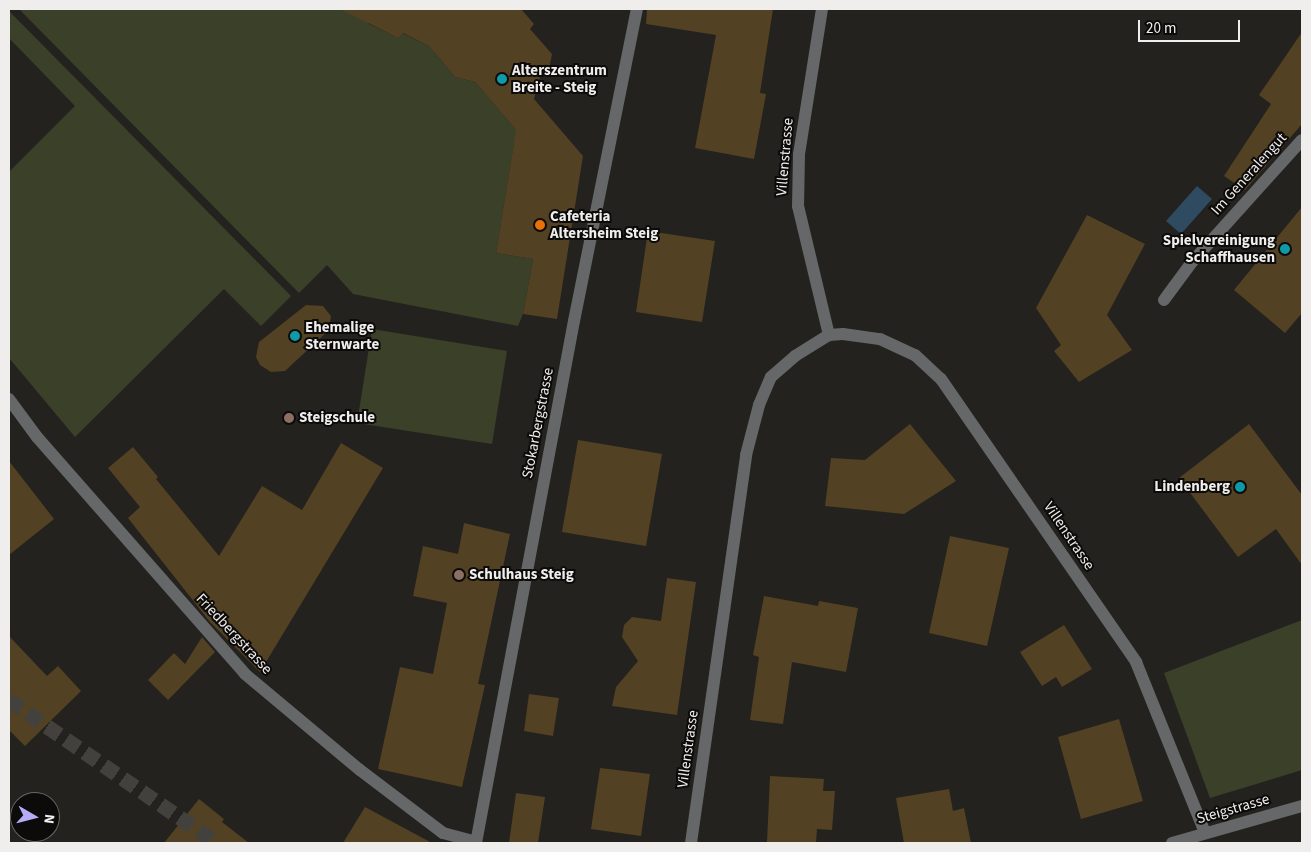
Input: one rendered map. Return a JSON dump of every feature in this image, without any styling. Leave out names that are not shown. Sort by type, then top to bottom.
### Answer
[{"type":"street","name":"Stokarbergstrasse","points":[[476,843],[576,312],[636,9]]},
{"type":"street","name":"Villenstrasse","points":[[822,9],[799,155],[798,206],[830,335]]},
{"type":"street","name":"Im Generalengut","points":[[1164,300],[1192,262],[1302,140]]},
{"type":"street","name":"Villenstrasse","points":[[691,843],[751,431],[759,405],[772,377],[794,356],[830,335],[858,335],[880,339],[915,356],[941,379],[1136,662],[1205,833]]},
{"type":"street","name":"Friedbergstrasse","points":[[9,399],[37,437],[245,674],[360,770],[444,833],[476,843]]},
{"type":"street","name":"Steigstrasse","points":[[1172,843],[1302,806]]},
{"type":"green space","points":[[19,9],[346,9],[356,17],[359,14],[369,24],[398,38],[402,33],[429,46],[455,77],[475,82],[522,137],[514,143],[496,253],[533,259],[523,314],[518,326],[353,294],[327,265],[299,293]]},
{"type":"green space","points":[[9,11],[291,296],[261,326],[224,289],[75,437],[9,358],[9,172],[75,106],[9,38]]},
{"type":"green space","points":[[372,329],[507,351],[492,444],[357,423]]},
{"type":"green space","points":[[1302,620],[1302,770],[1210,798],[1164,673]]},
{"type":"water","points":[[1197,186],[1212,199],[1181,234],[1166,221]]},
{"type":"building","points":[[340,9],[521,9],[534,24],[530,29],[552,54],[549,70],[540,77],[534,99],[583,156],[557,319],[523,314],[533,259],[496,253],[516,130],[475,82],[455,77],[429,46],[403,33],[398,38]]},
{"type":"building","points":[[647,9],[773,9],[760,93],[766,94],[754,159],[695,148],[716,35],[646,24]]},
{"type":"building","points":[[1302,32],[1302,124],[1245,190],[1224,176],[1271,104],[1259,95]]},
{"type":"building","name":"Spielvereinigung Schaffhausen","points":[[1302,207],[1302,313],[1285,333],[1234,290]]},
{"type":"building","points":[[1087,215],[1145,244],[1107,315],[1132,350],[1079,382],[1054,351],[1061,345],[1036,308]]},
{"type":"building","points":[[648,231],[715,241],[702,322],[636,312]]},
{"type":"building","name":"Ehemalige Sternwarte","points":[[306,305],[323,306],[331,316],[329,330],[285,371],[271,372],[260,365],[256,357],[259,342]]},
{"type":"building","points":[[910,424],[956,481],[904,514],[825,506],[831,458],[865,460]]},
{"type":"building","name":"Lindenberg","points":[[1249,424],[1302,495],[1302,565],[1276,529],[1238,557],[1179,478]]},
{"type":"building","points":[[578,440],[662,454],[646,546],[562,532]]},
{"type":"building","points":[[341,443],[383,468],[260,672],[210,622],[128,518],[140,507],[108,468],[133,447],[158,477],[156,479],[219,556],[262,486],[302,510]]},
{"type":"building","points":[[9,461],[54,519],[9,555]]},
{"type":"building","points":[[464,523],[510,534],[478,684],[485,685],[462,787],[378,769],[400,667],[433,674],[447,603],[413,596],[423,546],[458,554]]},
{"type":"building","points":[[950,536],[1009,548],[987,646],[929,633]]},
{"type":"building","points":[[667,578],[696,582],[677,715],[612,706],[616,687],[638,661],[622,637],[624,625],[632,617],[661,621]]},
{"type":"building","points":[[764,596],[818,606],[819,601],[858,608],[846,672],[792,662],[783,724],[750,720],[759,657],[753,655]]},
{"type":"building","points":[[1064,625],[1092,669],[1062,687],[1056,677],[1042,686],[1020,652]]},
{"type":"building","points":[[9,636],[47,676],[58,666],[81,691],[25,746],[9,730]]},
{"type":"building","points":[[202,637],[215,652],[168,700],[148,680],[174,653],[185,664]]},
{"type":"building","points":[[529,694],[559,698],[553,736],[524,731]]},
{"type":"building","points":[[1119,719],[1143,801],[1081,819],[1058,737]]},
{"type":"building","points":[[600,768],[650,774],[641,836],[591,829]]},
{"type":"building","points":[[770,776],[824,779],[823,791],[835,791],[832,830],[817,829],[816,843],[767,842]]},
{"type":"building","points":[[949,789],[953,811],[964,808],[971,843],[904,843],[896,798]]},
{"type":"building","points":[[516,793],[545,797],[538,843],[509,843]]},
{"type":"building","points":[[199,799],[224,819],[222,822],[249,843],[164,843]]},
{"type":"building","points":[[365,807],[432,843],[343,843]]},
{"type":"tunnel","points":[[9,700],[217,843]]},
{"type":"place","name":"Alterszentrum Breite - Steig","points":[[502,79]]},
{"type":"place","name":"Cafeteria Altersheim Steig","points":[[540,225]]},
{"type":"place","name":"Spielvereinigung Schaffhausen","points":[[1285,249]]},
{"type":"place","name":"Ehemalige Sternwarte","points":[[295,336]]},
{"type":"place","name":"Steigschule","points":[[289,418]]},
{"type":"place","name":"Lindenberg","points":[[1240,487]]},
{"type":"place","name":"Schulhaus Steig","points":[[459,575]]}]
